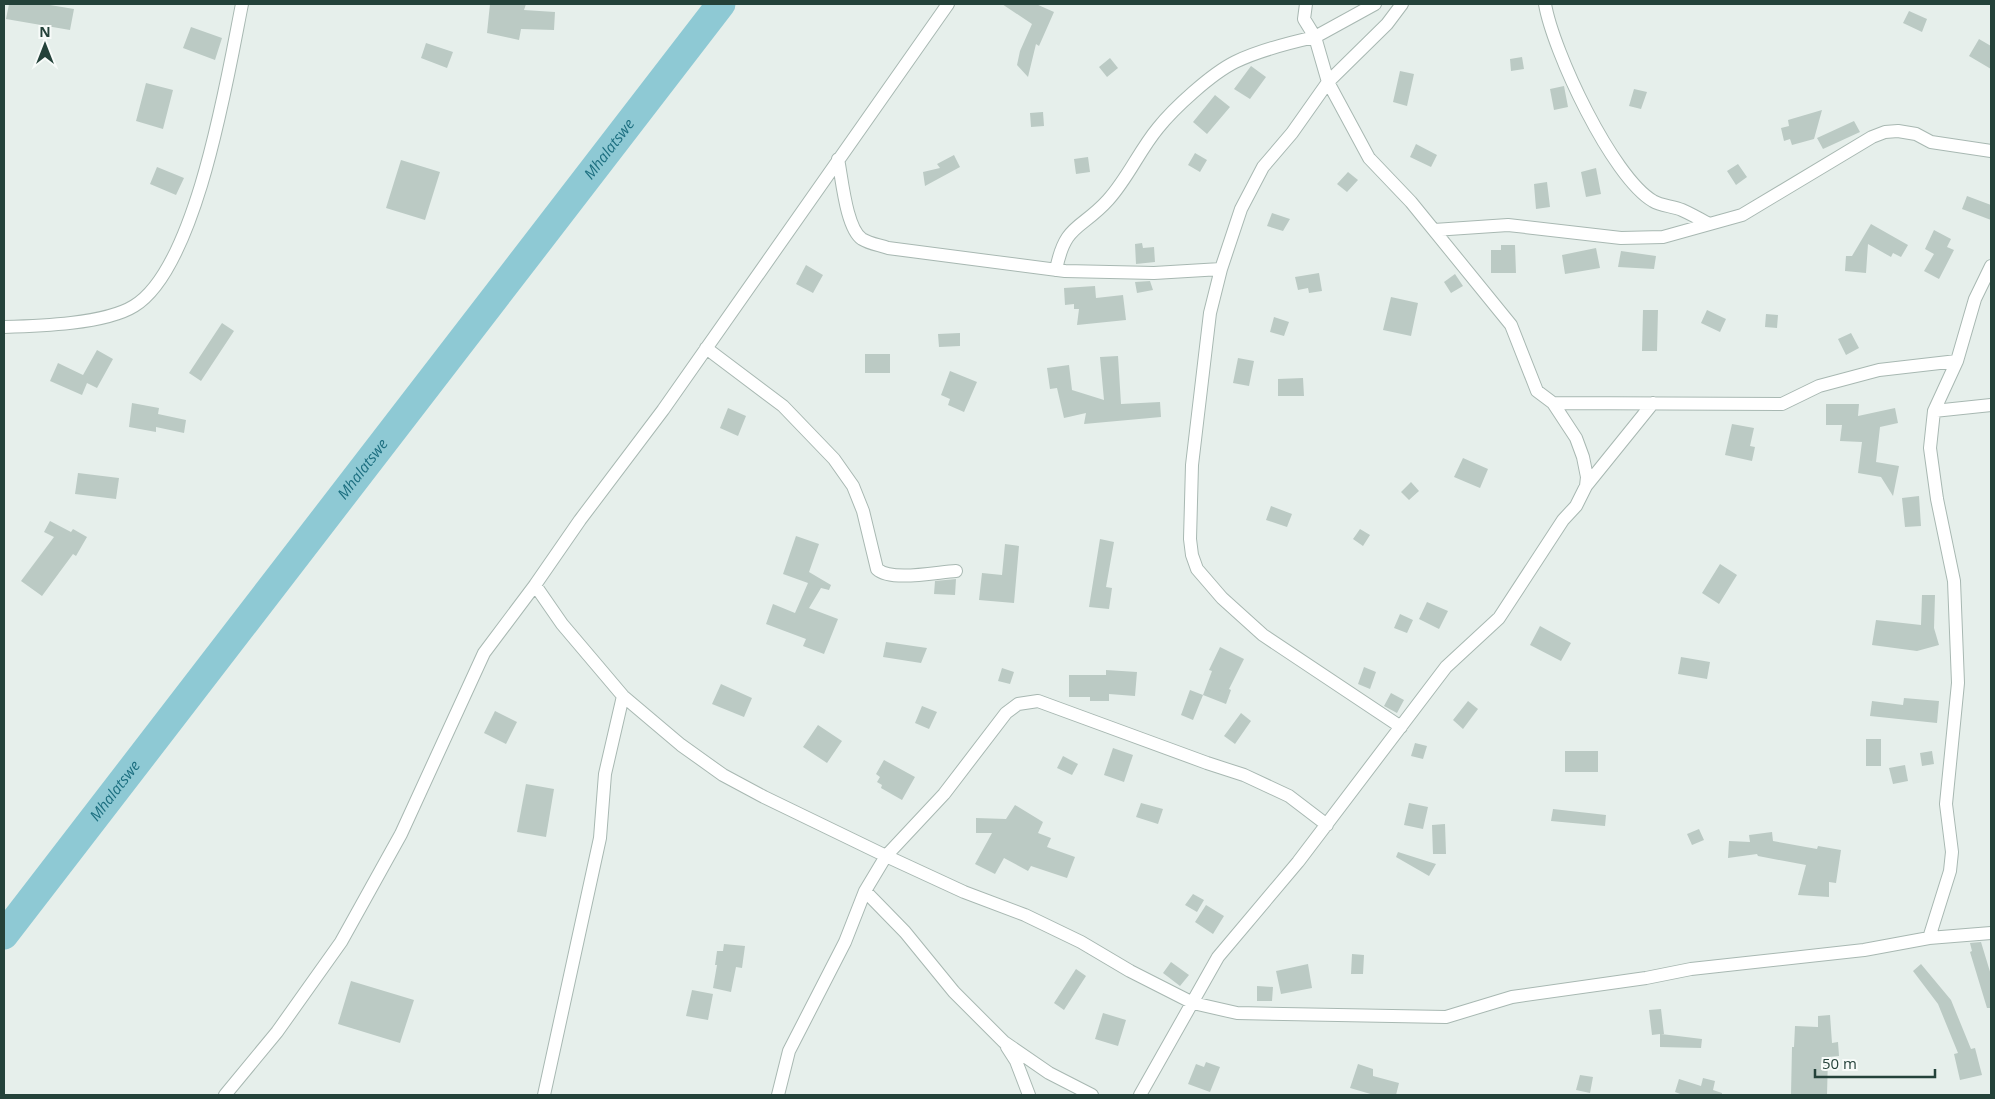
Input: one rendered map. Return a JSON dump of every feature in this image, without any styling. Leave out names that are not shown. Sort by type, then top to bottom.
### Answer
[{"type":"street","points":[[4,327],[82,321],[113,315],[135,306],[152,291],[166,271],[186,229],[218,129],[242,4]]},
{"type":"street","points":[[225,1095],[277,1032],[340,942],[401,834],[484,653],[535,585],[580,520],[663,410],[948,4]]},
{"type":"street","points":[[1306,4],[1304,19],[1315,37],[1328,82],[1369,158],[1434,230],[1511,325],[1538,391],[1553,403],[1576,438],[1583,457],[1587,477],[1586,486]]},
{"type":"street","points":[[1056,270],[1062,244],[1067,236],[1108,200],[1157,128],[1194,92],[1234,62],[1286,43],[1315,37],[1375,4]]},
{"type":"street","points":[[1400,728],[1263,635],[1222,598],[1197,569],[1190,539],[1192,465],[1210,314],[1221,269],[1241,210],[1263,167],[1292,133],[1328,82],[1387,24],[1402,4]]},
{"type":"street","points":[[1545,4],[1565,65],[1603,144],[1638,190],[1654,202],[1682,210],[1709,224]]},
{"type":"street","points":[[1434,230],[1508,225],[1621,238],[1663,237],[1742,214],[1872,137],[1885,132],[1916,134],[1931,142],[1991,151]]},
{"type":"street","points":[[838,159],[852,226],[860,238],[868,242],[897,249],[1056,270],[1154,273],[1221,269]]},
{"type":"street","points":[[1929,938],[1950,871],[1952,852],[1946,804],[1958,683],[1954,581],[1937,499],[1930,448],[1934,411],[1957,361],[1975,299],[1991,266]]},
{"type":"street","points":[[706,348],[783,406],[834,459],[853,486],[863,510],[877,569],[882,574],[896,576],[956,571]]},
{"type":"street","points":[[1553,403],[1782,404],[1819,386],[1870,372],[1957,361]]},
{"type":"street","points":[[1140,1095],[1218,957],[1327,824],[1446,667],[1499,618],[1558,528],[1576,506],[1586,486],[1653,403]]},
{"type":"street","points":[[1934,411],[1991,405]]},
{"type":"street","points":[[535,585],[562,624],[623,696],[681,745],[724,775],[764,797],[886,856],[964,892],[1025,915],[1081,942],[1130,972],[1192,1003],[1237,1013],[1446,1017],[1512,997],[1646,978],[1691,969],[1864,950],[1929,938],[1991,933]]},
{"type":"street","points":[[544,1095],[600,838],[605,774],[623,696]]},
{"type":"street","points":[[778,1095],[789,1051],[845,942],[866,891],[886,856],[944,794],[1006,713],[1018,704],[1027,701],[1038,701],[1244,775],[1289,796],[1327,824]]},
{"type":"street","points":[[866,891],[905,932],[954,992],[1004,1042],[1048,1073],[1092,1095]]},
{"type":"street","points":[[1004,1042],[1016,1061],[1029,1095]]},
{"type":"building","points":[[9,4],[44,4],[74,9],[70,30],[6,19]]},
{"type":"building","points":[[490,4],[526,4],[524,10],[555,12],[554,30],[521,29],[519,40],[487,33]]},
{"type":"building","points":[[1002,4],[1036,4],[1054,12],[1039,46],[1036,44],[1028,77],[1017,65],[1020,51],[1032,24]]},
{"type":"building","points":[[1909,11],[1927,19],[1922,32],[1903,23]]},
{"type":"building","points":[[191,27],[222,38],[215,60],[183,48]]},
{"type":"building","points":[[1979,39],[1991,46],[1991,69],[1969,56]]},
{"type":"building","points":[[426,43],[453,52],[447,68],[421,58]]},
{"type":"building","points":[[1522,57],[1524,69],[1511,71],[1510,59]]},
{"type":"building","points":[[1110,58],[1118,68],[1107,77],[1099,67]]},
{"type":"building","points":[[1251,66],[1266,77],[1250,99],[1234,89]]},
{"type":"building","points":[[1400,71],[1414,74],[1407,106],[1393,102]]},
{"type":"building","points":[[146,83],[173,90],[163,129],[136,121]]},
{"type":"building","points":[[1564,86],[1568,107],[1554,110],[1550,89]]},
{"type":"building","points":[[1634,89],[1647,92],[1641,109],[1629,106]]},
{"type":"building","points":[[1215,95],[1230,107],[1207,134],[1193,122]]},
{"type":"building","points":[[1822,110],[1814,139],[1792,145],[1790,139],[1784,141],[1781,128],[1789,126],[1788,120]]},
{"type":"building","points":[[1043,112],[1044,126],[1031,127],[1030,113]]},
{"type":"building","points":[[1854,121],[1860,132],[1823,149],[1817,138]]},
{"type":"building","points":[[1416,144],[1437,155],[1431,167],[1410,157]]},
{"type":"building","points":[[1195,153],[1207,160],[1200,172],[1188,165]]},
{"type":"building","points":[[954,155],[960,167],[925,186],[923,172],[940,168],[937,164]]},
{"type":"building","points":[[1088,157],[1090,172],[1076,174],[1074,159]]},
{"type":"building","points":[[401,160],[440,172],[425,220],[386,208]]},
{"type":"building","points":[[1738,164],[1747,177],[1736,185],[1727,171]]},
{"type":"building","points":[[157,167],[184,178],[176,195],[150,184]]},
{"type":"building","points":[[1596,168],[1601,194],[1586,197],[1581,172]]},
{"type":"building","points":[[1348,172],[1358,180],[1347,192],[1337,184]]},
{"type":"building","points":[[1547,182],[1550,207],[1536,209],[1534,184]]},
{"type":"building","points":[[1967,196],[1991,205],[1991,220],[1962,209]]},
{"type":"building","points":[[1272,213],[1290,219],[1283,231],[1267,226]]},
{"type":"building","points":[[1871,224],[1908,245],[1901,257],[1893,253],[1891,257],[1868,244],[1866,273],[1845,271],[1846,256],[1852,256]]},
{"type":"building","points":[[1934,230],[1951,239],[1947,247],[1954,250],[1939,279],[1924,271],[1934,254],[1925,249]]},
{"type":"building","points":[[1142,243],[1143,248],[1154,247],[1155,262],[1136,264],[1135,244]]},
{"type":"building","points":[[1501,245],[1515,245],[1516,273],[1491,273],[1491,250],[1501,250]]},
{"type":"building","points":[[1596,248],[1600,268],[1565,274],[1562,255]]},
{"type":"building","points":[[1621,251],[1656,256],[1654,269],[1618,267]]},
{"type":"building","points":[[806,265],[823,275],[813,293],[796,284]]},
{"type":"building","points":[[1319,273],[1322,291],[1309,293],[1308,288],[1298,290],[1295,277]]},
{"type":"building","points":[[1455,274],[1463,286],[1451,293],[1444,282]]},
{"type":"building","points":[[1150,281],[1153,290],[1137,293],[1135,282]]},
{"type":"building","points":[[1095,286],[1096,298],[1123,295],[1126,320],[1077,325],[1079,309],[1074,309],[1074,304],[1065,305],[1064,288]]},
{"type":"building","points":[[1391,297],[1418,303],[1411,336],[1383,330]]},
{"type":"building","points":[[1643,310],[1658,310],[1657,351],[1642,351]]},
{"type":"building","points":[[1707,310],[1726,319],[1720,332],[1701,323]]},
{"type":"building","points":[[1766,314],[1778,315],[1777,328],[1765,327]]},
{"type":"building","points":[[1274,317],[1289,322],[1284,336],[1270,332]]},
{"type":"building","points":[[222,323],[234,331],[201,381],[189,373]]},
{"type":"building","points":[[960,333],[960,346],[939,347],[938,334]]},
{"type":"building","points":[[1851,333],[1859,348],[1846,355],[1838,339]]},
{"type":"building","points":[[97,350],[113,359],[97,388],[87,383],[82,395],[50,381],[58,363],[83,375]]},
{"type":"building","points":[[865,354],[890,354],[890,373],[865,373]]},
{"type":"building","points":[[1118,356],[1121,404],[1160,402],[1161,417],[1084,424],[1086,413],[1064,418],[1057,388],[1050,389],[1047,368],[1069,365],[1072,390],[1104,400],[1100,357]]},
{"type":"building","points":[[1238,358],[1254,361],[1249,386],[1233,383]]},
{"type":"building","points":[[950,371],[977,382],[964,412],[948,405],[950,399],[941,395]]},
{"type":"building","points":[[1303,378],[1304,396],[1278,396],[1278,379]]},
{"type":"building","points":[[132,403],[159,408],[158,414],[186,420],[184,433],[156,427],[156,432],[129,427]]},
{"type":"building","points":[[1826,404],[1859,404],[1858,416],[1895,408],[1898,423],[1880,427],[1876,462],[1899,466],[1893,496],[1881,477],[1858,473],[1862,442],[1840,441],[1842,425],[1826,425]]},
{"type":"building","points":[[728,408],[746,416],[738,436],[720,428]]},
{"type":"building","points":[[1732,424],[1754,428],[1750,446],[1755,447],[1752,461],[1725,455]]},
{"type":"building","points":[[1463,458],[1488,469],[1480,488],[1454,477]]},
{"type":"building","points":[[78,473],[119,478],[116,499],[75,494]]},
{"type":"building","points":[[1411,482],[1419,491],[1409,500],[1401,492]]},
{"type":"building","points":[[1919,496],[1921,526],[1905,527],[1902,498]]},
{"type":"building","points":[[1271,506],[1292,514],[1287,527],[1266,520]]},
{"type":"building","points":[[50,521],[71,532],[73,529],[87,537],[76,556],[73,554],[42,596],[21,581],[54,537],[44,532]]},
{"type":"building","points":[[1360,529],[1370,535],[1363,546],[1353,539]]},
{"type":"building","points":[[796,536],[819,544],[809,572],[831,585],[829,590],[821,588],[809,608],[838,619],[824,654],[803,646],[806,639],[766,624],[773,604],[795,613],[808,583],[783,574]]},
{"type":"building","points":[[1100,539],[1114,542],[1106,587],[1112,588],[1109,609],[1089,607]]},
{"type":"building","points":[[1005,544],[1019,546],[1014,603],[979,600],[982,573],[1002,575]]},
{"type":"building","points":[[1720,564],[1737,575],[1719,604],[1702,593]]},
{"type":"building","points":[[956,579],[955,595],[934,594],[935,581]]},
{"type":"building","points":[[1922,595],[1935,595],[1934,628],[1939,645],[1917,651],[1872,645],[1876,620],[1921,625]]},
{"type":"building","points":[[1427,602],[1448,611],[1439,629],[1419,619]]},
{"type":"building","points":[[1400,614],[1413,620],[1407,633],[1394,628]]},
{"type":"building","points":[[1540,626],[1571,643],[1561,661],[1530,645]]},
{"type":"building","points":[[886,642],[927,648],[921,663],[883,657]]},
{"type":"building","points":[[1220,647],[1244,659],[1229,689],[1231,690],[1226,704],[1203,695],[1212,671],[1209,670]]},
{"type":"building","points":[[1681,657],[1710,662],[1707,679],[1678,674]]},
{"type":"building","points":[[1364,667],[1376,672],[1370,689],[1358,684]]},
{"type":"building","points":[[1002,668],[1014,672],[1010,684],[998,681]]},
{"type":"building","points":[[1106,670],[1137,672],[1135,696],[1109,694],[1109,701],[1090,701],[1090,697],[1069,697],[1069,675],[1106,675]]},
{"type":"building","points":[[721,684],[752,698],[744,717],[712,704]]},
{"type":"building","points":[[1190,690],[1203,695],[1193,720],[1181,715]]},
{"type":"building","points":[[1391,693],[1404,700],[1397,713],[1384,706]]},
{"type":"building","points":[[1904,698],[1939,701],[1937,723],[1870,716],[1872,701],[1903,705]]},
{"type":"building","points":[[1468,701],[1478,709],[1463,729],[1453,720]]},
{"type":"building","points":[[922,706],[937,712],[929,729],[915,723]]},
{"type":"building","points":[[495,711],[517,722],[506,744],[484,733]]},
{"type":"building","points":[[1241,713],[1251,721],[1235,744],[1224,736]]},
{"type":"building","points":[[818,725],[842,741],[827,763],[803,747]]},
{"type":"building","points":[[1866,739],[1881,739],[1881,766],[1866,766]]},
{"type":"building","points":[[1415,743],[1427,746],[1423,759],[1411,756]]},
{"type":"building","points":[[1113,748],[1133,755],[1124,782],[1104,775]]},
{"type":"building","points":[[1565,751],[1598,751],[1598,772],[1565,772]]},
{"type":"building","points":[[1932,751],[1934,764],[1922,766],[1920,753]]},
{"type":"building","points":[[1063,756],[1078,764],[1072,775],[1057,768]]},
{"type":"building","points":[[884,760],[915,777],[902,800],[881,788],[882,785],[877,782],[880,777],[876,774]]},
{"type":"building","points":[[1905,765],[1908,781],[1893,784],[1889,768]]},
{"type":"building","points":[[526,784],[554,789],[546,837],[517,832]]},
{"type":"building","points":[[1141,803],[1163,809],[1158,824],[1136,817]]},
{"type":"building","points":[[1409,803],[1428,807],[1423,829],[1404,825]]},
{"type":"building","points":[[1015,805],[1043,822],[1038,833],[1051,838],[1047,847],[1075,857],[1067,878],[1031,866],[1028,871],[1004,858],[995,874],[975,864],[992,833],[976,833],[976,818],[1006,819]]},
{"type":"building","points":[[1553,809],[1606,815],[1605,826],[1551,821]]},
{"type":"building","points":[[1445,824],[1446,854],[1433,854],[1432,825]]},
{"type":"building","points":[[1699,829],[1704,840],[1692,845],[1687,834]]},
{"type":"building","points":[[1772,832],[1773,841],[1817,849],[1818,846],[1841,850],[1836,883],[1829,882],[1829,897],[1798,895],[1806,865],[1758,856],[1757,854],[1728,858],[1729,841],[1750,842],[1749,835]]},
{"type":"building","points":[[1398,852],[1436,864],[1429,876],[1396,857]]},
{"type":"building","points":[[1193,894],[1204,900],[1197,912],[1185,905]]},
{"type":"building","points":[[1206,905],[1224,916],[1213,934],[1195,922]]},
{"type":"building","points":[[1981,942],[1991,975],[1991,1008],[1987,1008],[1970,952],[1972,951],[1970,943]]},
{"type":"building","points":[[724,944],[745,946],[742,968],[736,967],[731,992],[713,988],[717,965],[715,965],[717,951],[723,951]]},
{"type":"building","points":[[1352,954],[1364,955],[1363,974],[1351,974]]},
{"type":"building","points":[[1171,962],[1189,975],[1180,986],[1163,973]]},
{"type":"building","points":[[1308,964],[1312,988],[1281,994],[1276,971]]},
{"type":"building","points":[[1921,964],[1951,1000],[1971,1049],[1975,1048],[1982,1075],[1960,1080],[1954,1054],[1958,1053],[1938,1004],[1913,971]]},
{"type":"building","points":[[1076,969],[1086,976],[1064,1010],[1054,1003]]},
{"type":"building","points":[[351,981],[414,1000],[400,1043],[338,1024]]},
{"type":"building","points":[[1257,986],[1273,987],[1272,1001],[1257,1001]]},
{"type":"building","points":[[692,990],[713,994],[708,1020],[686,1016]]},
{"type":"building","points":[[1661,1009],[1664,1034],[1661,1034],[1702,1039],[1701,1048],[1660,1047],[1660,1034],[1652,1035],[1649,1010]]},
{"type":"building","points":[[1103,1013],[1126,1020],[1118,1046],[1095,1039]]},
{"type":"building","points":[[1830,1015],[1832,1043],[1838,1042],[1839,1056],[1828,1057],[1827,1095],[1791,1095],[1792,1047],[1794,1047],[1795,1026],[1818,1027],[1818,1016]]},
{"type":"building","points":[[1206,1062],[1220,1067],[1210,1092],[1188,1084],[1196,1064],[1204,1067]]},
{"type":"building","points":[[1358,1064],[1373,1069],[1373,1076],[1399,1083],[1396,1095],[1374,1095],[1350,1088]]},
{"type":"building","points":[[1580,1075],[1593,1077],[1590,1093],[1576,1090]]},
{"type":"building","points":[[1703,1078],[1715,1081],[1713,1090],[1722,1093],[1722,1095],[1683,1095],[1675,1092],[1679,1079],[1701,1086]]},
{"type":"waterway","name":"Mhalatswe","points":[[4,935],[721,4]]}]
